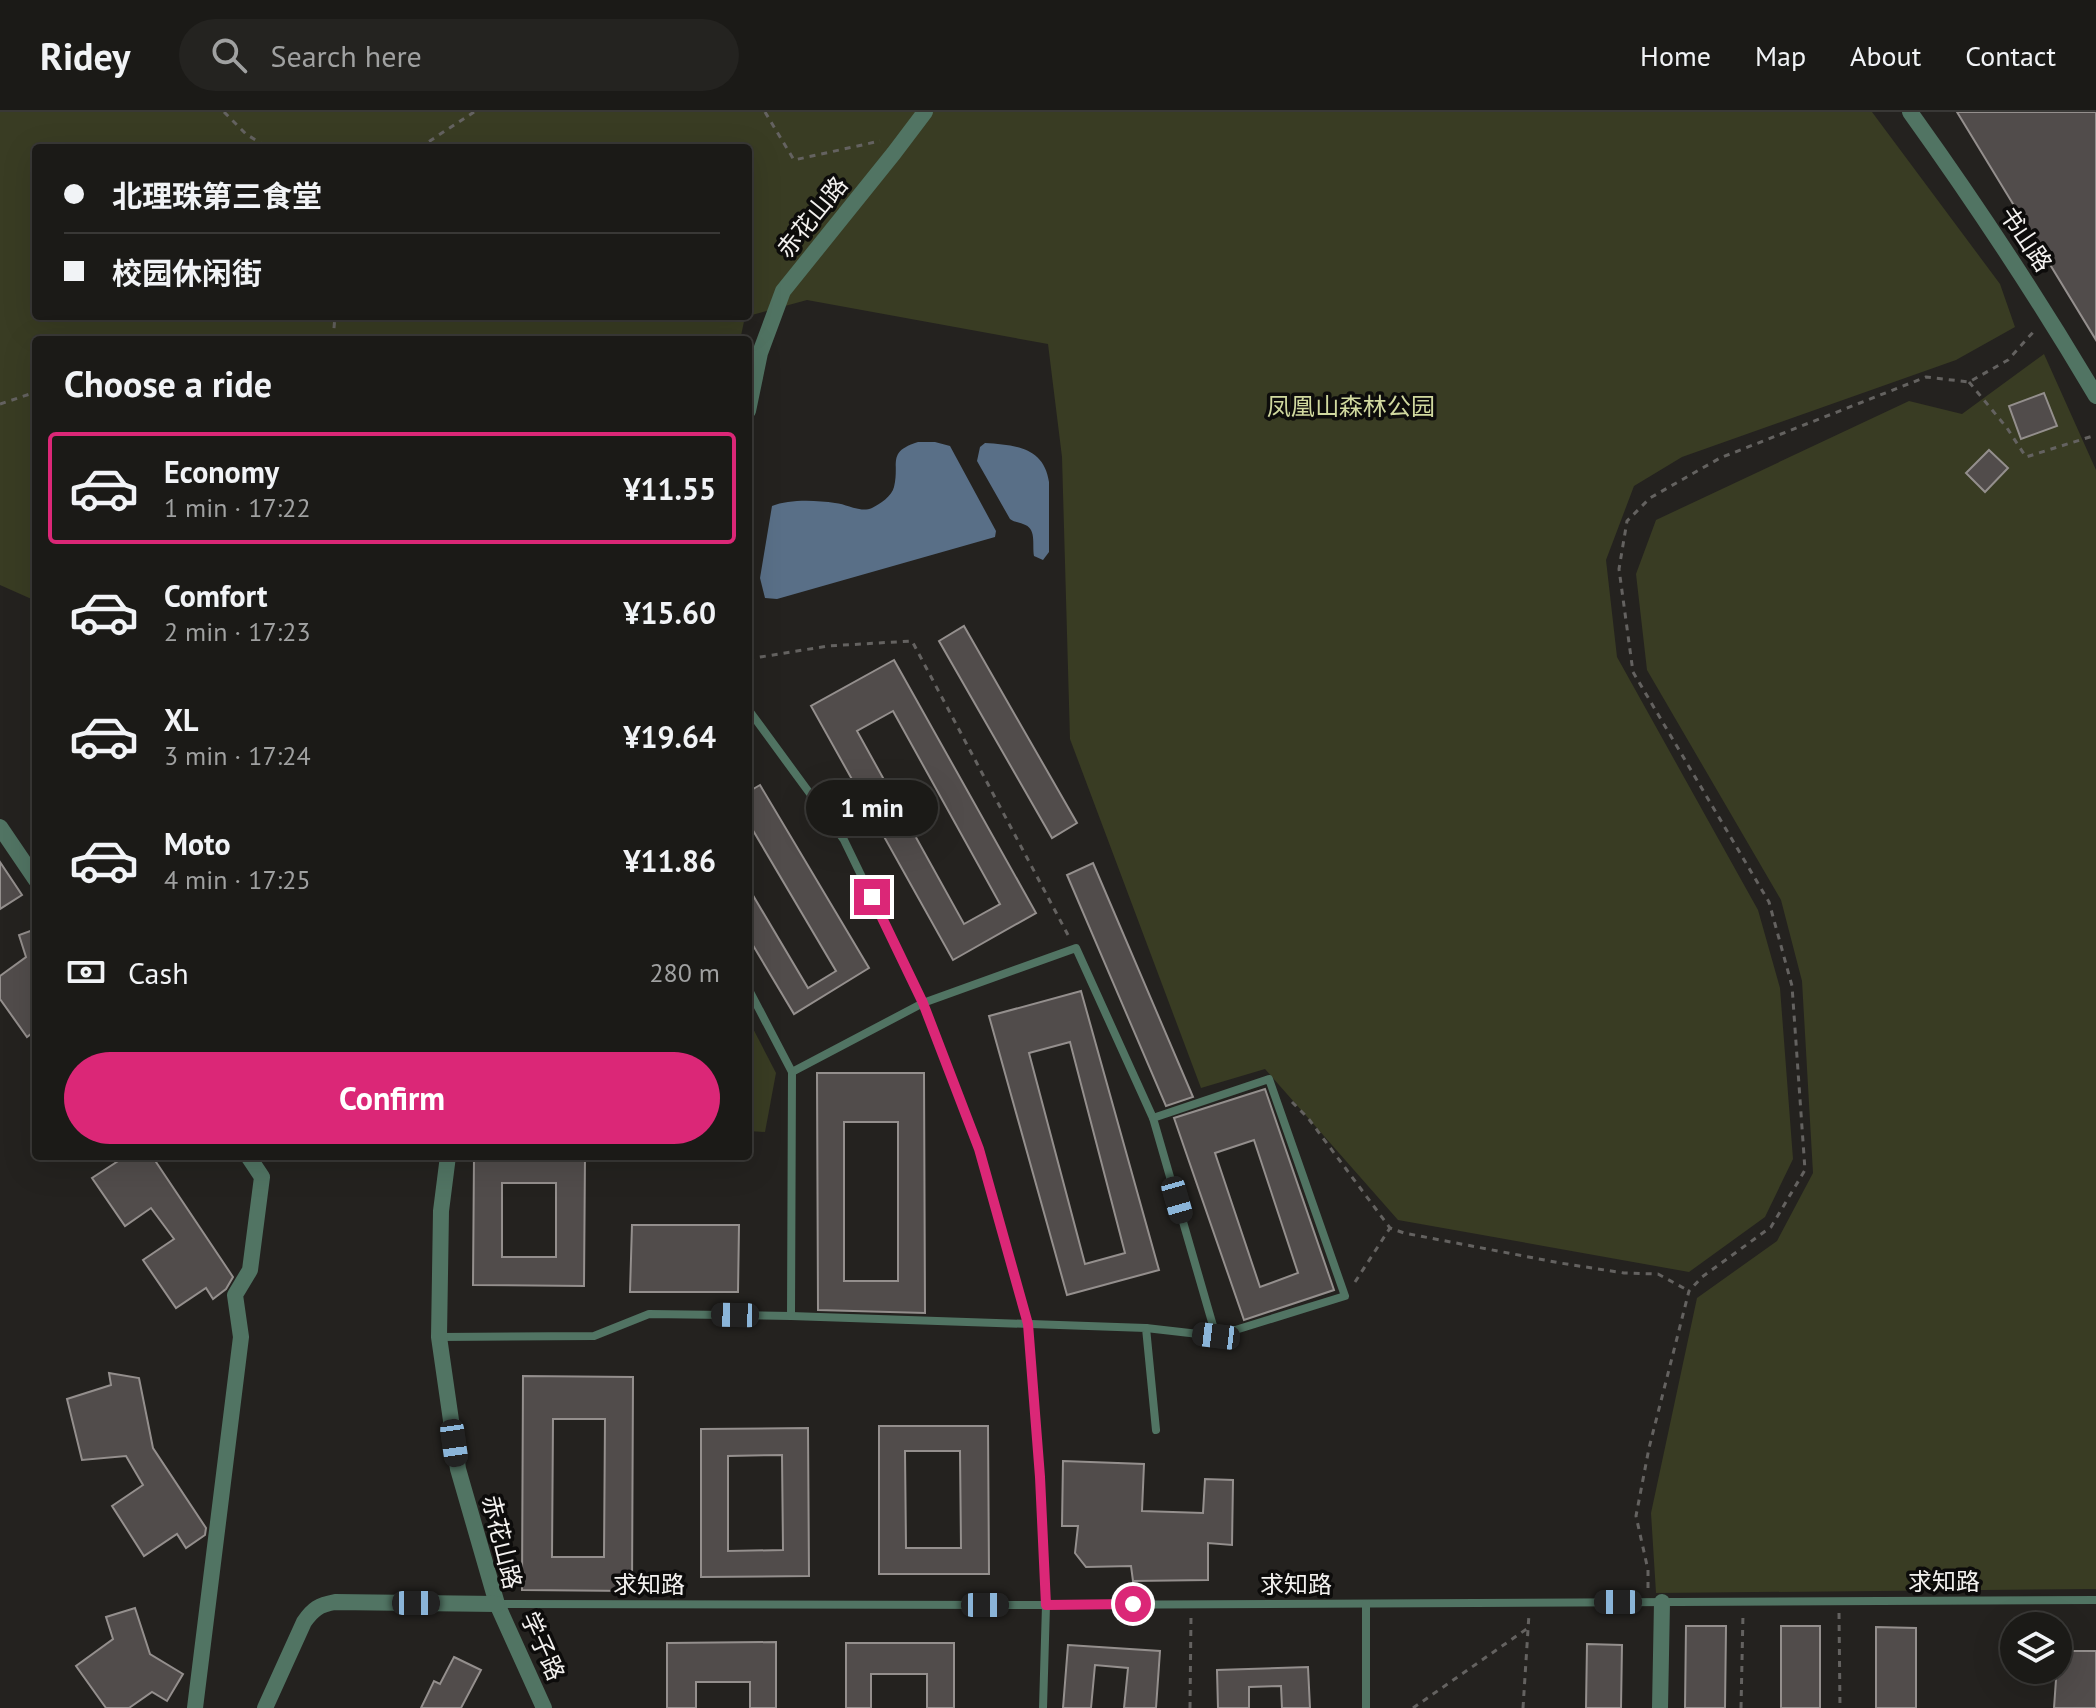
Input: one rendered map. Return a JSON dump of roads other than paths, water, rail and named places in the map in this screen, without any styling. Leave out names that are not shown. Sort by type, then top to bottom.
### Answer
[{"type":"street","name":"赤花山路","points":[[752,392],[760,353],[783,291],[925,112]]},
{"type":"street","name":"书山路","points":[[1910,112],[2048,315],[2096,396]]},
{"type":"street","points":[[0,827],[32,874]]},
{"type":"street","points":[[195,1708],[241,1337],[235,1295],[250,1270],[262,1177],[251,1160]]},
{"type":"street","name":"赤花山路","points":[[265,1708],[304,1622],[312,1610],[321,1604],[497,1604],[458,1469],[439,1337],[441,1211],[447,1160]]},
{"type":"street","points":[[1655,1602],[1660,1708]]},
{"type":"street","name":"学子路","points":[[497,1604],[544,1708]]},
{"type":"lane","points":[[752,714],[844,840],[923,1003],[979,1149],[1028,1324],[1046,1605],[1043,1708]]},
{"type":"lane","points":[[792,1072],[923,1003],[1076,948],[1153,1118],[1216,1336]]},
{"type":"lane","points":[[752,996],[792,1072],[791,1316]]},
{"type":"lane","points":[[439,1337],[594,1336],[649,1314],[1146,1328],[1216,1336],[1345,1296],[1269,1079],[1153,1118]]},
{"type":"lane","points":[[1146,1328],[1156,1430]]},
{"type":"lane","name":"求知路","points":[[497,1604],[2096,1600]]},
{"type":"lane","points":[[1366,1604],[1366,1708]]},
{"type":"water","points":[[918,442],[950,446],[996,531],[995,537],[777,599],[765,598],[760,578],[772,506],[811,501],[872,508],[893,490],[898,454]]},
{"type":"water","points":[[985,443],[1026,450],[1041,461],[1046,470],[1049,482],[1049,552],[1043,560],[1034,556],[1030,529],[1010,519],[977,461],[980,447]]},
{"type":"park label","name":"凤凰山森林公园","points":[[1351,406]]}]
